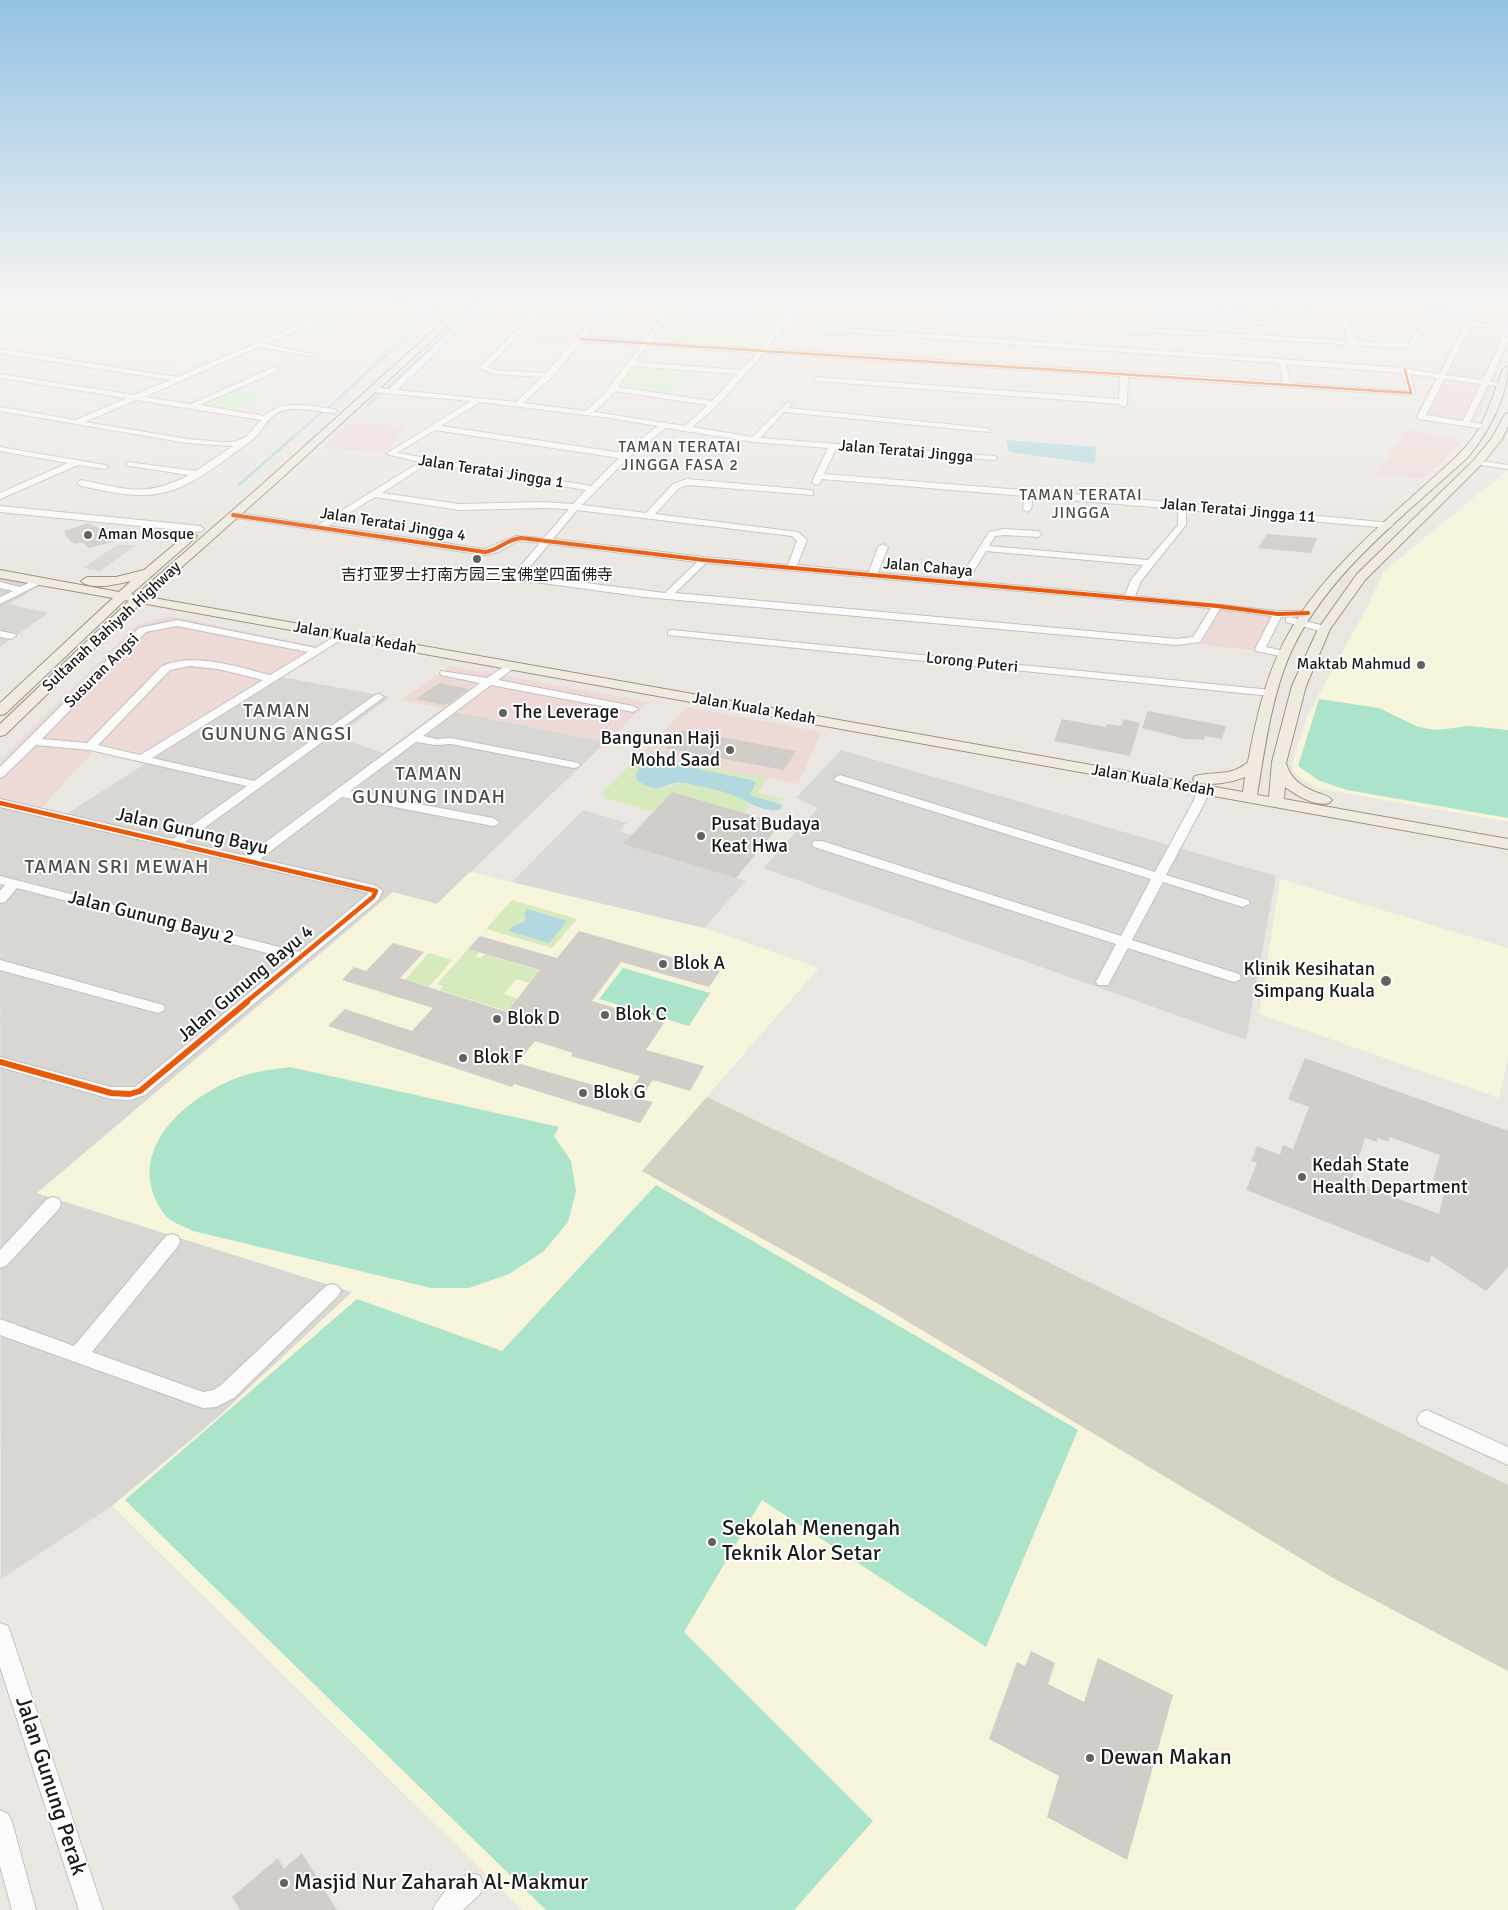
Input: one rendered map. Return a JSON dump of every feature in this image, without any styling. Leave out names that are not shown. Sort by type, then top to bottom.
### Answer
[{"type":"main road","name":"Sultanah Bahiyah Highway","points":[[319,424],[370,391]]},
{"type":"main road","points":[[1250,793],[1271,693],[1285,654],[1304,618],[1355,558],[1453,465],[1478,438],[1499,391]]},
{"type":"main road","name":"Sultanah Bahiyah Highway","points":[[0,711],[98,619],[167,573],[233,515],[304,452],[340,410]]},
{"type":"main road","points":[[294,446],[306,444],[332,422],[340,410]]},
{"type":"main road","points":[[1276,797],[1279,762],[1303,673],[1324,629],[1361,576],[1475,466],[1497,439],[1508,416]]},
{"type":"main road","points":[[265,472],[294,453],[304,452]]},
{"type":"main road","points":[[1453,465],[1475,466]]},
{"type":"main road","points":[[234,499],[254,482]]},
{"type":"main road","name":"Sultanah Bahiyah Highway","points":[[0,732],[115,622],[158,564],[204,526]]},
{"type":"main road","name":"Jalan Kuala Kedah","points":[[0,564],[188,608],[342,636],[370,637],[588,670],[1112,765],[1202,784]]},
{"type":"main road","points":[[98,619],[98,605],[83,584],[119,580],[135,576],[158,564]]},
{"type":"main road","points":[[166,596],[162,579],[167,573]]},
{"type":"main road","name":"Jalan Kuala Kedah","points":[[0,574],[39,581],[83,584]]},
{"type":"main road","name":"Jalan Kuala Kedah","points":[[134,594],[166,596],[511,665],[1276,797],[1508,844]]},
{"type":"main road","points":[[115,622],[139,612],[188,608]]},
{"type":"main road","points":[[1279,762],[1283,776],[1290,784],[1305,793],[1324,800]]},
{"type":"main road","points":[[1202,784],[1241,775],[1256,763]]},
{"type":"main road","points":[[1202,784],[1249,804],[1297,814],[1421,835],[1453,834]]},
{"type":"main road","name":"Jalan Kuala Kedah","points":[[1276,797],[1324,800],[1508,834]]},
{"type":"street","points":[[98,391],[265,418]]},
{"type":"street","points":[[65,427],[149,391]]},
{"type":"street","points":[[193,406],[226,391]]},
{"type":"street","name":"Jalan Teratai Jingga","points":[[392,391],[587,414],[687,428],[754,440],[994,458]]},
{"type":"street","points":[[517,405],[532,391]]},
{"type":"street","points":[[587,414],[610,391]]},
{"type":"street","points":[[633,391],[714,404]]},
{"type":"street","points":[[687,428],[714,404],[725,391]]},
{"type":"street","points":[[965,391],[1123,403],[1123,391]]},
{"type":"street","points":[[1375,391],[1411,393],[1411,391]]},
{"type":"street","points":[[1433,391],[1421,416],[1484,427]]},
{"type":"street","points":[[1465,424],[1481,391]]},
{"type":"street","points":[[432,427],[478,400]]},
{"type":"street","points":[[754,440],[790,402]]},
{"type":"street","points":[[81,484],[153,493],[196,473],[230,453],[258,430],[265,418],[283,408],[340,410]]},
{"type":"street","points":[[1,410],[89,417],[245,441]]},
{"type":"street","points":[[1,410],[178,439],[224,444],[245,441]]},
{"type":"street","points":[[1,410],[65,427],[168,445],[230,453]]},
{"type":"street","points":[[783,410],[986,430]]},
{"type":"street","points":[[665,425],[625,456],[593,488],[546,540],[516,577],[635,593],[668,594],[1177,642],[1196,640],[1217,606]]},
{"type":"street","points":[[432,427],[625,456]]},
{"type":"street","name":"Jalan Teratai Jingga 1","points":[[432,427],[390,454],[593,488]]},
{"type":"street","points":[[168,445],[191,434]]},
{"type":"street","name":"Jalan Teratai Jingga 11","points":[[833,446],[817,479],[1182,506],[1389,525]]},
{"type":"street","points":[[0,449],[105,467]]},
{"type":"street","points":[[0,454],[9,451]]},
{"type":"street","points":[[321,527],[426,461]]},
{"type":"street","points":[[0,496],[77,462]]},
{"type":"street","points":[[130,464],[196,473]]},
{"type":"street","points":[[1475,466],[1508,467]]},
{"type":"street","points":[[648,516],[676,486],[687,482],[810,493]]},
{"type":"street","points":[[374,494],[459,507],[575,507],[794,534],[802,540],[791,568]]},
{"type":"street","points":[[1027,509],[1029,494]]},
{"type":"street","points":[[1129,598],[1136,580],[1182,525],[1182,506]]},
{"type":"street","points":[[0,509],[103,521],[204,526]]},
{"type":"street","name":"Jalan Teratai Jingga 4","points":[[233,515],[489,552],[498,550],[516,538],[546,540]]},
{"type":"street","points":[[962,583],[992,534],[997,532],[1038,534]]},
{"type":"street","name":"Jalan Cahaya","points":[[546,540],[704,560],[1217,606],[1304,618],[1324,629]]},
{"type":"street","points":[[873,575],[883,547]]},
{"type":"street","points":[[983,548],[1150,563]]},
{"type":"street","points":[[668,594],[704,560]]},
{"type":"street","points":[[0,601],[39,581]]},
{"type":"street","points":[[0,585],[22,590]]},
{"type":"street","points":[[1278,614],[1260,649],[1285,654]]},
{"type":"street","name":"Susuran Angsi","points":[[0,774],[140,632],[147,629],[177,623],[317,652]]},
{"type":"street","name":"Lorong Puteri","points":[[672,633],[1271,693]]},
{"type":"street","points":[[0,634],[11,636]]},
{"type":"street","points":[[142,759],[342,636]]},
{"type":"street","points":[[90,748],[171,665],[194,662],[272,679]]},
{"type":"street","points":[[250,860],[511,665]]},
{"type":"street","points":[[445,673],[634,709]]},
{"type":"street","points":[[175,844],[379,697]]},
{"type":"street","points":[[418,735],[436,742],[451,741],[574,765]]},
{"type":"street","points":[[33,741],[90,748],[257,785]]},
{"type":"street","points":[[840,779],[1243,902]]},
{"type":"street","points":[[1103,982],[1199,802],[1202,784]]},
{"type":"street","points":[[343,791],[383,801],[493,822]]},
{"type":"street","name":"Jalan Gunung Bayu","points":[[0,803],[376,891]]},
{"type":"street","points":[[818,844],[1234,977]]},
{"type":"street","name":"Jalan Gunung Bayu 2","points":[[0,880],[302,956]]},
{"type":"street","points":[[0,899],[14,884]]},
{"type":"street","name":"Jalan Gunung Bayu 4","points":[[0,1062],[110,1093],[130,1094],[148,1086],[373,897],[376,891]]},
{"type":"street","points":[[0,965],[158,1008]]},
{"type":"street","points":[[0,1261],[53,1204]]},
{"type":"street","points":[[78,1355],[172,1241]]},
{"type":"street","points":[[0,1327],[203,1400],[216,1399],[227,1392],[332,1291]]},
{"type":"street","points":[[1428,1419],[1508,1456]]},
{"type":"street","name":"Jalan Gunung Perak","points":[[0,1634],[91,1910]]},
{"type":"street","points":[[0,1822],[24,1910]]},
{"type":"street","points":[[445,1910],[471,1885]]},
{"type":"shaded area","points":[[1427,391],[1489,391],[1474,428],[1413,418]]},
{"type":"shaded area","points":[[348,423],[407,426],[385,452],[323,448]]},
{"type":"shaded area","points":[[1405,429],[1464,440],[1423,478],[1377,475]]},
{"type":"shaded area","name":"Maktab Mahmud","points":[[1508,470],[1508,822],[1317,788],[1295,774],[1292,765],[1307,716],[1365,611],[1384,571]]},
{"type":"shaded area","points":[[117,545],[137,545],[100,571],[83,568]]},
{"type":"shaded area","points":[[0,577],[41,585],[9,604],[48,613],[0,647]]},
{"type":"shaded area","points":[[1222,605],[1282,611],[1262,652],[1201,644]]},
{"type":"shaded area","points":[[172,616],[316,646],[143,754],[100,744],[41,808],[0,798],[0,761],[135,626]]},
{"type":"shaded area","name":"TAMAN GUNUNG INDAH","points":[[450,666],[649,702],[606,742],[402,700]]},
{"type":"shaded area","points":[[270,675],[390,697],[336,737],[383,753],[442,709],[606,742],[437,904],[393,892],[37,1193],[352,1292],[217,1418],[112,1506],[1,1579],[0,798],[66,814],[156,757],[143,754]]},
{"type":"shaded area","points":[[687,707],[822,732],[798,784],[641,754]]},
{"type":"shaded area","points":[[841,750],[1276,876],[1246,1040],[763,868],[818,808],[796,798]]},
{"type":"shaded area","points":[[583,810],[627,823],[619,831],[631,835],[624,844],[746,881],[704,928],[512,882]]},
{"type":"shaded area","name":"Sekolah Menengah Teknik Alor Setar","points":[[470,872],[704,928],[819,968],[642,1171],[877,1303],[1335,1579],[1508,1671],[1508,1910],[522,1910],[112,1506],[217,1418],[352,1292],[37,1193],[393,892],[437,904]]},
{"type":"shaded area","name":"Klinik Kesihatan Simpang Kuala","points":[[1280,879],[1508,948],[1508,1057],[1499,1098],[1259,1014]]},
{"type":"shaded area","points":[[707,1097],[1508,1485],[1508,1671],[1335,1579],[877,1303],[642,1171]]},
{"type":"green space","points":[[233,391],[264,396],[234,410],[211,406],[210,402]]},
{"type":"green space","points":[[637,391],[672,391],[667,396]]},
{"type":"green space","points":[[1319,699],[1379,708],[1418,727],[1437,730],[1469,726],[1508,730],[1508,818],[1347,790],[1320,781],[1298,766]]},
{"type":"green space","points":[[641,754],[767,778],[757,793],[785,799],[776,802],[752,797],[749,794],[752,780],[749,779],[651,760],[642,763],[667,787],[683,782],[734,795],[751,805],[744,813],[672,792],[653,812],[604,798],[603,792]]},
{"type":"green space","points":[[512,900],[577,919],[552,948],[486,929]]},
{"type":"green space","points":[[468,949],[479,952],[475,957],[481,958],[485,954],[557,976],[547,988],[516,979],[504,994],[535,1004],[525,1017],[440,990],[443,986],[437,984]]},
{"type":"green space","points":[[429,953],[452,960],[429,987],[405,980]]},
{"type":"green space","points":[[623,968],[710,993],[689,1026],[599,999]]},
{"type":"green space","points":[[290,1067],[559,1127],[554,1136],[571,1161],[576,1191],[568,1222],[544,1251],[509,1274],[469,1288],[431,1288],[193,1231],[169,1219],[156,1200],[150,1175],[152,1158],[158,1142],[167,1127],[193,1102],[231,1080],[264,1071]]},
{"type":"green space","points":[[656,1185],[1078,1430],[986,1647],[762,1500],[684,1632],[873,1821],[794,1910],[546,1910],[125,1500],[357,1299],[502,1351]]},
{"type":"water","points":[[1006,440],[1096,447],[1095,464],[1009,452]]},
{"type":"water","points":[[655,760],[752,780],[756,783],[750,795],[780,804],[782,805],[781,809],[763,809],[741,798],[686,783],[679,782],[663,787],[651,788],[636,779],[636,774],[642,763]]},
{"type":"water","points":[[527,909],[567,921],[549,943],[508,931],[513,926],[524,922],[526,919],[524,914]]},
{"type":"building","name":"Aman Mosque","points":[[88,523],[98,528],[105,526],[115,534],[109,536],[115,541],[89,548],[82,542],[74,544],[64,534],[67,534],[64,531]]},
{"type":"building","points":[[1267,534],[1317,538],[1311,553],[1258,548]]},
{"type":"building","points":[[439,683],[469,689],[450,703],[444,705],[416,699]]},
{"type":"building","points":[[1148,711],[1226,726],[1222,739],[1205,736],[1204,740],[1185,739],[1142,728]]},
{"type":"building","points":[[1062,719],[1106,727],[1107,724],[1121,726],[1124,719],[1140,723],[1130,756],[1054,741]]},
{"type":"building","name":"Bangunan Haji Mohd Saad","points":[[683,730],[796,751],[784,770],[665,748]]},
{"type":"building","name":"Pusat Budaya Keat Hwa","points":[[672,792],[781,824],[736,878],[623,844]]},
{"type":"building","points":[[579,931],[720,971],[709,987],[621,962],[592,1001],[664,1023],[646,1050],[704,1066],[690,1091],[653,1080],[640,1099],[653,1102],[640,1123],[514,1084],[512,1087],[328,1026],[345,1009],[412,1031],[433,1008],[342,980],[354,967],[366,971],[393,943],[424,952],[400,978],[507,1012],[540,970],[468,949],[480,936],[557,958]],"holes":[[[535,1041],[573,1053],[571,1056],[640,1076],[628,1095],[517,1063]]]},
{"type":"building","name":"Kedah State Health Department","points":[[1305,1058],[1508,1131],[1508,1267],[1486,1291],[1431,1255],[1429,1263],[1246,1190],[1257,1163],[1251,1161],[1257,1146],[1280,1155],[1283,1145],[1293,1149],[1309,1107],[1288,1099]],"holes":[[[1390,1137],[1440,1155],[1433,1180],[1446,1185],[1439,1214],[1351,1181],[1365,1138],[1377,1142],[1378,1138],[1388,1142]]]},
{"type":"building","name":"Dewan Makan","points":[[1031,1651],[1055,1663],[1048,1684],[1084,1702],[1098,1658],[1173,1695],[1127,1860],[1047,1817],[1059,1776],[989,1739],[1017,1662],[1025,1666]]},
{"type":"building","name":"Masjid Nur Zaharah Al-Makmur","points":[[302,1853],[337,1910],[240,1910],[232,1897],[278,1858],[284,1869]]},
{"type":"waterway","points":[[327,409],[347,391]]},
{"type":"waterway","points":[[368,405],[382,392]]},
{"type":"waterway","points":[[249,476],[322,412]]},
{"type":"waterway","points":[[239,485],[250,475]]},
{"type":"cycle path","points":[[1382,391],[1411,393],[1411,391]]},
{"type":"cycle path","points":[[233,515],[485,552],[495,550],[516,538],[521,538],[704,560],[1217,606],[1278,614],[1308,613]]},
{"type":"cycle path","points":[[0,803],[376,891],[373,897],[140,1091],[130,1094],[111,1093],[0,1062]]},
{"type":"place","name":"Aman Mosque","points":[[88,535]]},
{"type":"place","name":"吉打亚罗士打南方园三宝佛堂四面佛寺","points":[[477,559]]},
{"type":"place","name":"Maktab Mahmud","points":[[1421,665]]},
{"type":"place","name":"The Leverage","points":[[503,713]]},
{"type":"place","name":"Bangunan Haji Mohd Saad","points":[[730,750]]},
{"type":"place","name":"Pusat Budaya Keat Hwa","points":[[701,836]]},
{"type":"place","name":"Blok A","points":[[663,964]]},
{"type":"place","name":"Klinik Kesihatan Simpang Kuala","points":[[1386,981]]},
{"type":"place","name":"Blok C","points":[[605,1015]]},
{"type":"place","name":"Blok D","points":[[497,1019]]},
{"type":"place","name":"Blok F","points":[[463,1058]]},
{"type":"place","name":"Blok G","points":[[583,1093]]},
{"type":"place","name":"Kedah State Health Department","points":[[1302,1177]]},
{"type":"place","name":"Sekolah Menengah Teknik Alor Setar","points":[[712,1542]]},
{"type":"place","name":"Dewan Makan","points":[[1090,1758]]},
{"type":"place","name":"Masjid Nur Zaharah Al-Makmur","points":[[284,1883]]},
{"type":"district","name":"TAMAN TERATAI JINGGA FASA 2","points":[[680,457]]},
{"type":"district","name":"TAMAN TERATAI JINGGA","points":[[1081,505]]},
{"type":"district","name":"TAMAN GUNUNG ANGSI","points":[[277,724]]},
{"type":"district","name":"TAMAN GUNUNG INDAH","points":[[429,786]]},
{"type":"district","name":"TAMAN SRI MEWAH","points":[[117,868]]}]
